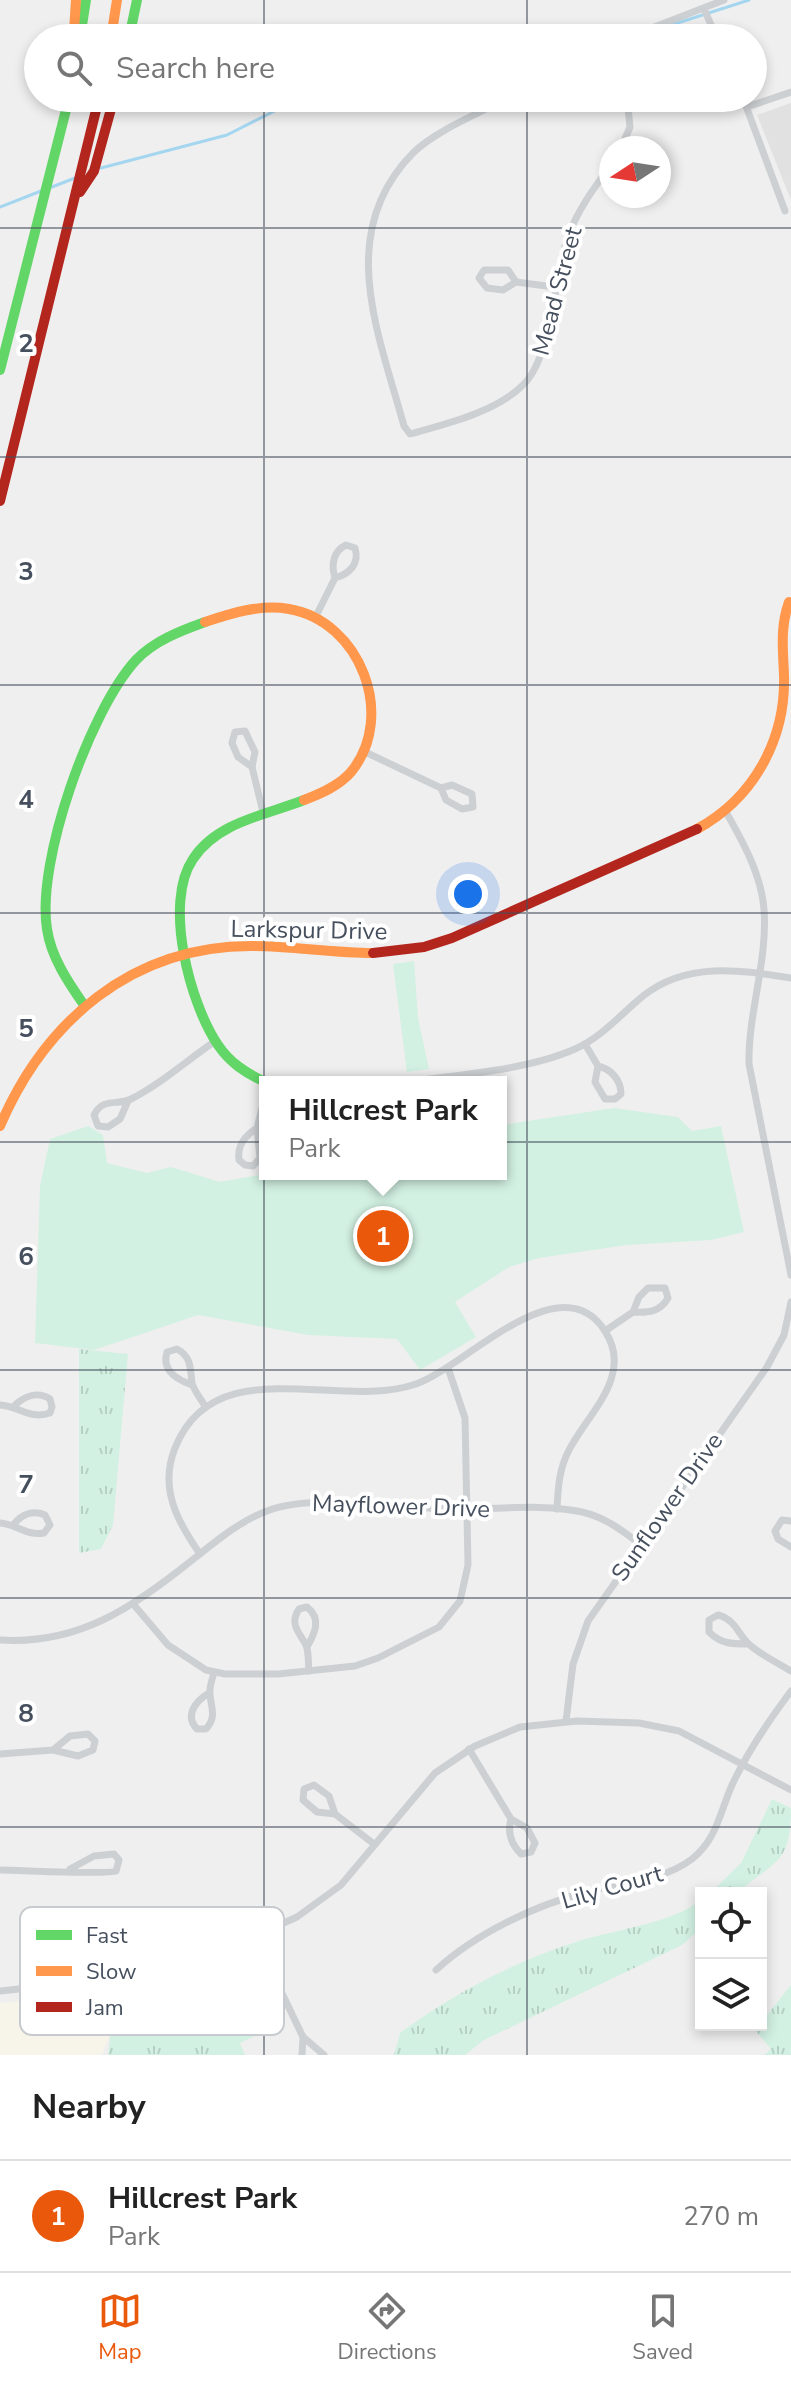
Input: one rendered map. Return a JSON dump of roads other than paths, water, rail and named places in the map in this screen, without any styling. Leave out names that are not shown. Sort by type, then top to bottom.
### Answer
[{"type":"main road","points":[[76,0],[77,24]]},
{"type":"main road","points":[[80,24],[86,0]]},
{"type":"main road","points":[[113,24],[117,0]]},
{"type":"main road","points":[[132,24],[137,0]]},
{"type":"main road","points":[[0,370],[65,112]]},
{"type":"main road","points":[[0,501],[96,112]]},
{"type":"main road","points":[[72,206],[94,171],[110,112]]},
{"type":"main road","name":"Larkspur Drive","points":[[0,1126],[29,1066],[55,1031],[84,1005],[143,970],[185,955],[248,946],[384,954],[432,945],[684,836],[726,812],[756,778],[776,737],[784,690],[781,624],[789,602]]},
{"type":"main road","points":[[84,1005],[52,949],[46,905],[60,820],[114,690],[135,661],[159,641],[218,618],[267,607],[316,616],[349,644],[364,672],[371,718],[363,751],[341,780],[314,800],[263,812],[222,830],[189,867],[179,904],[185,955],[204,1021],[214,1042],[241,1069],[259,1079]]},
{"type":"street","points":[[664,24],[724,0]]},
{"type":"street","points":[[704,9],[711,24]]},
{"type":"street","points":[[767,100],[791,92]]},
{"type":"street","name":"Mead Street","points":[[483,112],[413,152],[382,196],[369,235],[367,284],[404,426],[410,434],[447,424],[504,399],[524,385],[539,361],[551,316],[554,287],[582,204],[599,181]]},
{"type":"street","points":[[626,136],[630,127],[628,112]]},
{"type":"street","points":[[749,112],[785,211]]},
{"type":"street","points":[[516,282],[508,270],[484,270],[479,278],[487,288],[503,290],[516,282],[554,287]]},
{"type":"street","points":[[316,616],[335,578],[332,566],[338,550],[353,546],[356,561],[347,574],[335,578]]},
{"type":"street","points":[[252,767],[236,753],[232,739],[235,732],[245,731],[255,752],[252,767],[263,812]]},
{"type":"street","points":[[363,751],[441,788],[460,786],[474,797],[473,807],[462,809],[449,803],[441,788]]},
{"type":"street","points":[[726,812],[752,860],[763,899],[764,927],[749,1064],[791,1275]]},
{"type":"street","points":[[442,1076],[543,1059],[585,1044],[646,994],[676,978],[705,971],[758,972],[791,978]]},
{"type":"street","points":[[128,1101],[123,1115],[114,1124],[104,1128],[96,1124],[94,1115],[101,1105],[110,1101],[128,1101],[214,1042]]},
{"type":"street","points":[[585,1044],[598,1066],[597,1087],[605,1099],[615,1099],[621,1094],[620,1086],[609,1070],[598,1066]]},
{"type":"street","points":[[259,1120],[259,1148]]},
{"type":"street","points":[[257,1128],[245,1137],[239,1149],[239,1160],[253,1166],[259,1159]]},
{"type":"street","points":[[605,1331],[633,1312],[639,1297],[647,1289],[655,1285],[665,1288],[668,1298],[660,1307],[651,1312],[633,1312]]},
{"type":"street","name":"Sunflower Drive","points":[[566,1721],[573,1664],[585,1627],[640,1544],[767,1367],[784,1335],[791,1302]]},
{"type":"street","points":[[200,1554],[177,1518],[168,1478],[178,1441],[205,1406],[218,1398],[249,1390],[396,1390],[424,1381],[448,1368],[544,1308],[579,1311],[605,1331],[614,1359],[613,1375],[604,1397],[566,1456],[557,1509]]},
{"type":"street","points":[[192,1385],[191,1366],[185,1355],[177,1349],[167,1352],[165,1361],[171,1373],[192,1385],[205,1406]]},
{"type":"street","points":[[134,1605],[168,1645],[214,1673],[253,1675],[369,1662],[424,1637],[446,1622],[460,1601],[467,1580],[464,1411],[448,1368]]},
{"type":"street","points":[[0,1405],[15,1405],[28,1415],[40,1416],[50,1412],[52,1403],[48,1397],[37,1395],[24,1398],[15,1405]]},
{"type":"street","name":"Mayflower Drive","points":[[0,1640],[34,1640],[71,1634],[103,1623],[134,1605],[255,1516],[302,1503],[467,1510],[557,1509],[599,1518],[640,1544]]},
{"type":"street","points":[[0,1523],[14,1524],[23,1532],[37,1534],[44,1533],[50,1525],[45,1515],[36,1513],[23,1515],[14,1524]]},
{"type":"street","points":[[791,1521],[782,1520],[775,1531],[778,1539],[791,1547]]},
{"type":"street","points":[[307,1647],[296,1631],[295,1620],[299,1609],[307,1607],[314,1614],[316,1626],[307,1647],[309,1671]]},
{"type":"street","points":[[748,1644],[739,1628],[726,1617],[718,1615],[709,1620],[709,1632],[720,1641],[748,1644],[791,1671]]},
{"type":"street","points":[[209,1693],[193,1708],[191,1719],[197,1729],[206,1729],[211,1723],[213,1711],[209,1693],[214,1673]]},
{"type":"street","name":"Lily Court","points":[[436,1970],[462,1948],[534,1912],[582,1893],[665,1872],[692,1858],[711,1838],[732,1785],[791,1691]]},
{"type":"street","points":[[284,1922],[322,1902],[343,1883],[435,1773],[469,1749],[508,1730],[566,1721],[639,1723],[679,1731],[746,1763],[791,1790]]},
{"type":"street","points":[[0,1754],[53,1750],[83,1756],[93,1750],[95,1741],[88,1734],[75,1735],[53,1750]]},
{"type":"street","points":[[469,1749],[511,1819],[531,1833],[535,1843],[531,1852],[521,1854],[513,1843],[509,1831],[511,1819]]},
{"type":"street","points":[[335,1814],[327,1793],[314,1785],[304,1789],[304,1802],[317,1812],[335,1814],[374,1844]]},
{"type":"street","points":[[0,1870],[70,1869],[107,1874],[118,1869],[119,1860],[114,1854],[101,1853],[70,1869]]},
{"type":"street","points":[[0,1991],[20,1988]]},
{"type":"street","points":[[284,1997],[303,2037],[324,2055]]},
{"type":"street","points":[[302,2055],[303,2037]]},
{"type":"waterway","points":[[674,24],[749,0]]},
{"type":"waterway","points":[[101,168],[227,135],[272,112]]},
{"type":"waterway","points":[[52,187],[75,178]]},
{"type":"waterway","points":[[0,207],[41,191]]},
{"type":"place","name":"Hillcrest Park","points":[[383,1236]]}]
